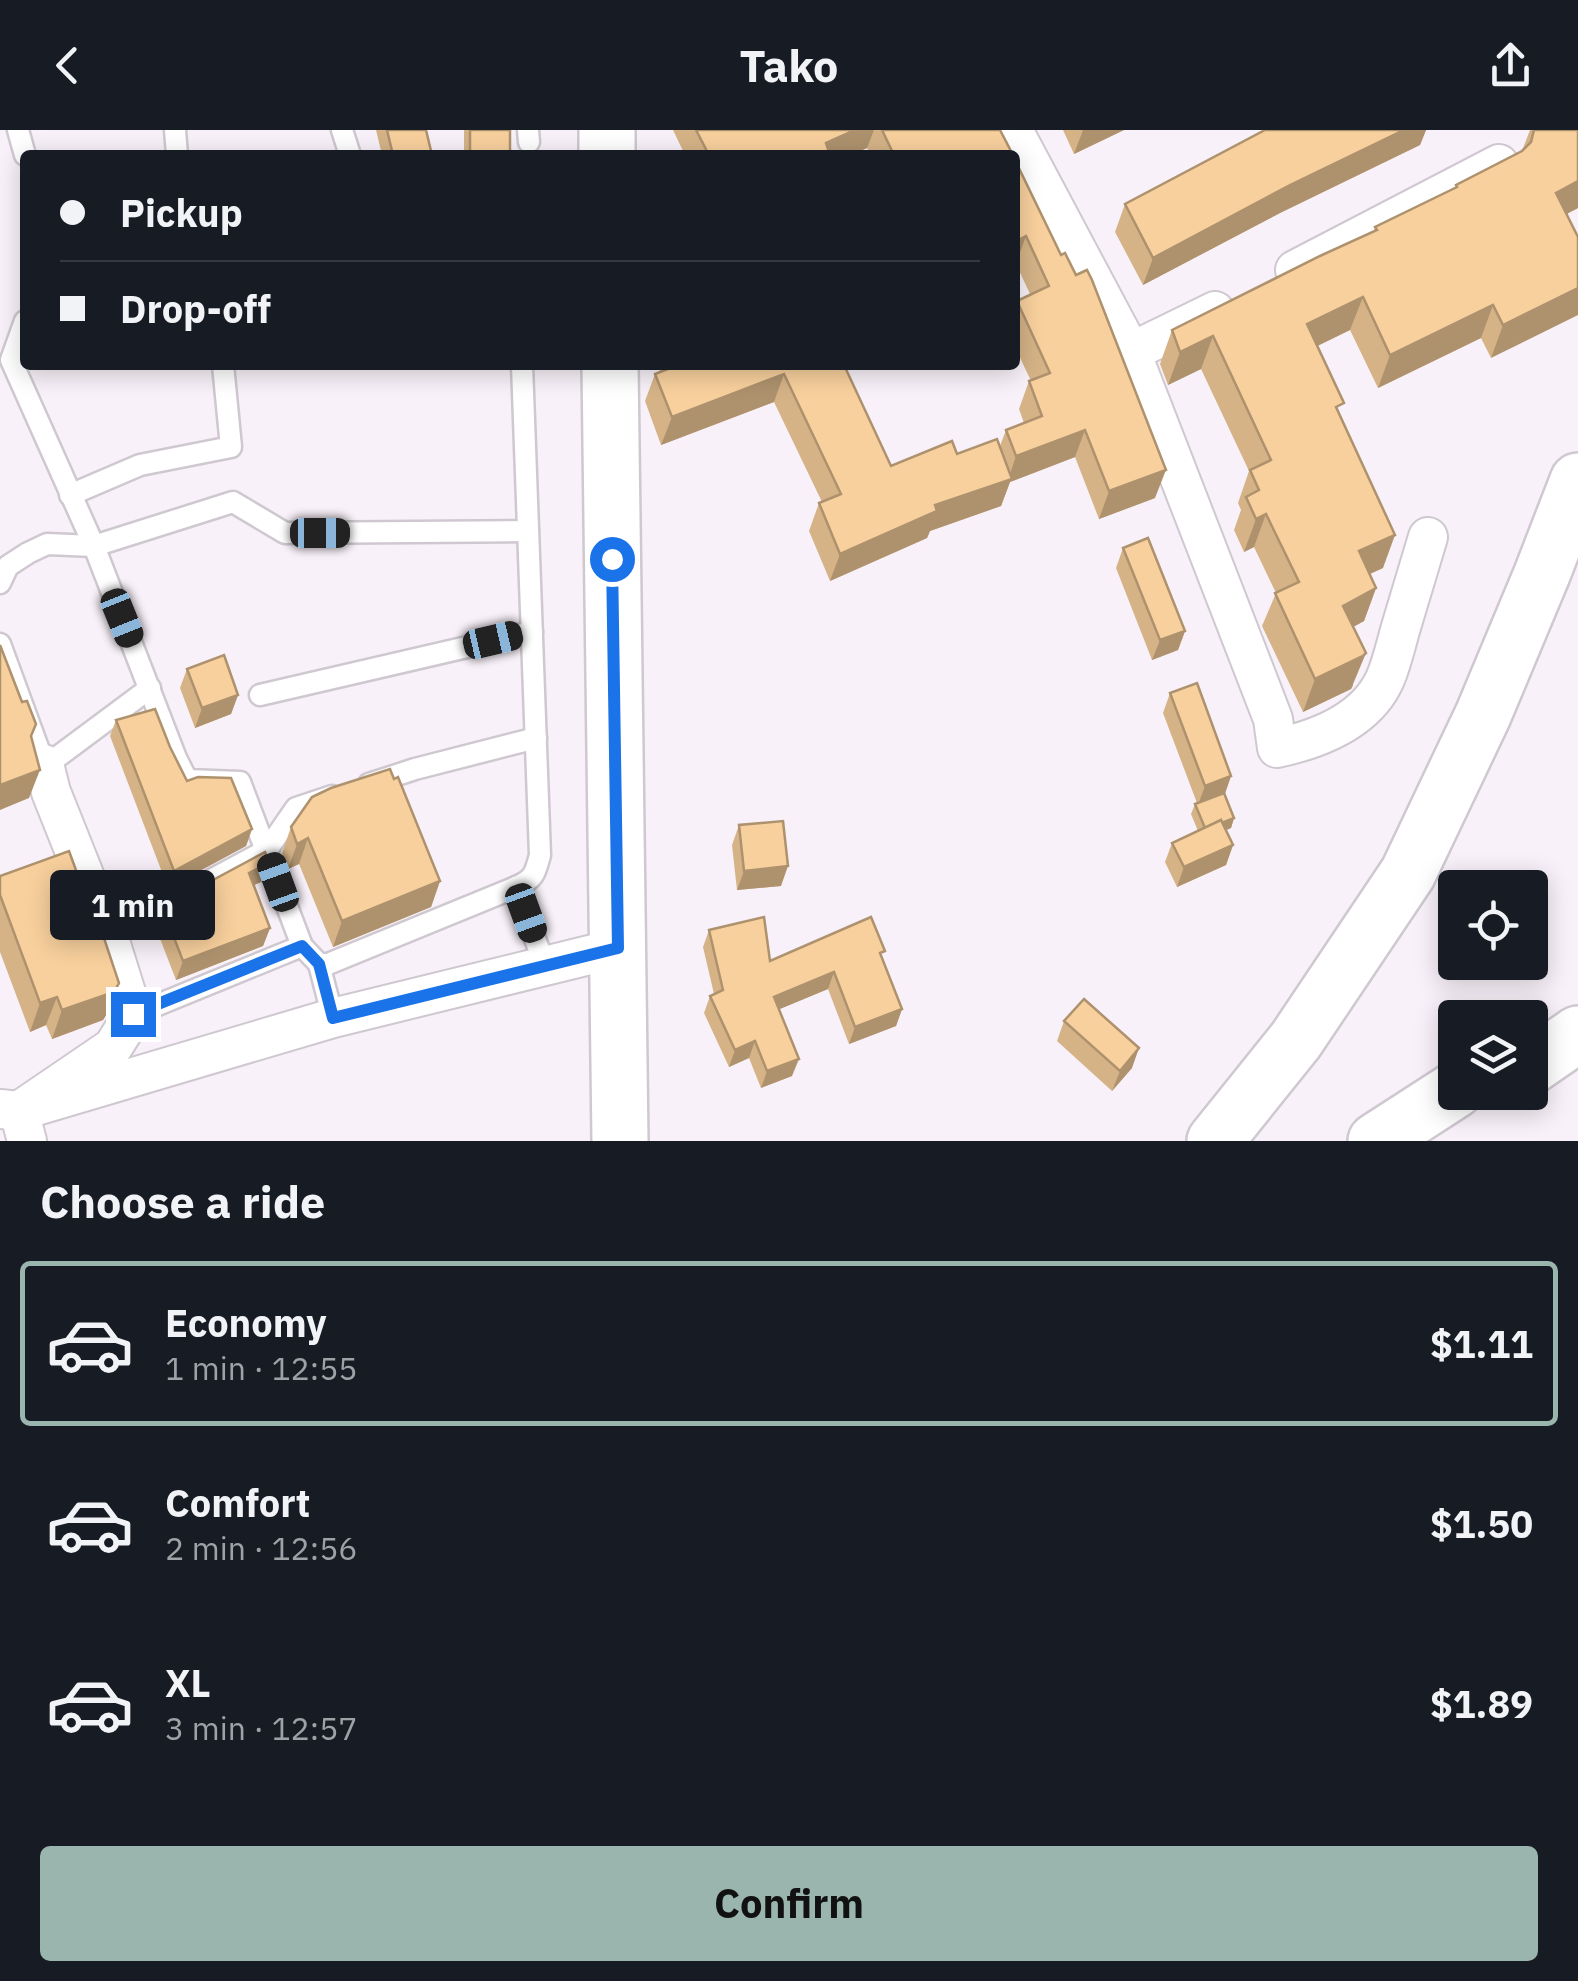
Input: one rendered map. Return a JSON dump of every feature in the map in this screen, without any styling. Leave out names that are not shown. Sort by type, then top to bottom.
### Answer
[{"type":"main road","points":[[610,370],[620,1141]]},
{"type":"main road","points":[[1215,1141],[1296,1040],[1408,874],[1482,715],[1578,481]]},
{"type":"main road","points":[[1548,1029],[1578,1008]]},
{"type":"main road","points":[[1548,1055],[1578,1034]]},
{"type":"main road","points":[[1376,1141],[1438,1101]]},
{"type":"main road","points":[[1409,1141],[1460,1110]]},
{"type":"street","points":[[1013,130],[1132,352],[1273,720],[1277,748],[1330,731],[1354,718],[1368,704],[1385,680],[1428,537]]},
{"type":"street","points":[[1273,282],[1500,164]]},
{"type":"street","points":[[1132,352],[1238,300]]},
{"type":"street","points":[[15,1120],[113,1047],[133,1014],[44,764]]},
{"type":"street","points":[[15,1120],[333,1018],[618,948]]},
{"type":"lane","points":[[20,334],[11,360],[94,546],[176,758],[187,780],[240,782],[302,946],[319,964],[333,1018]]},
{"type":"lane","points":[[70,495],[140,464],[231,447],[223,370]]},
{"type":"lane","points":[[319,964],[328,964],[516,887],[536,874],[540,855],[522,370]]},
{"type":"lane","points":[[0,584],[8,566],[47,544],[94,546],[233,502],[285,533],[528,532]]},
{"type":"lane","points":[[260,695],[532,632]]},
{"type":"lane","points":[[0,644],[44,764],[150,688]]},
{"type":"lane","points":[[108,935],[267,850],[296,808],[415,769],[536,738]]},
{"type":"lane","points":[[516,887],[545,966]]},
{"type":"lane","points":[[133,1014],[302,946]]},
{"type":"building","points":[[387,130],[426,130],[431,150],[392,150]]},
{"type":"building","points":[[470,130],[510,130],[510,150],[470,150]]},
{"type":"building","points":[[696,130],[855,130],[826,143],[828,150],[706,150]]},
{"type":"building","points":[[882,130],[1000,130],[1010,150],[892,150]]},
{"type":"building","points":[[1265,130],[1404,130],[1153,258],[1125,204]]},
{"type":"building","points":[[1534,130],[1578,130],[1578,181],[1556,193],[1578,237],[1578,288],[1503,325],[1493,305],[1390,355],[1363,297],[1307,324],[1344,403],[1336,407],[1395,535],[1359,551],[1376,588],[1343,606],[1366,653],[1315,679],[1275,593],[1299,582],[1266,514],[1256,519],[1246,497],[1259,490],[1250,470],[1271,460],[1213,336],[1180,352],[1172,330],[1457,187],[1522,151],[1531,142]]},
{"type":"building","points":[[1020,170],[1061,255],[1065,253],[1076,275],[1087,270],[1092,280],[1166,470],[1109,491],[1085,430],[1016,456],[1006,430],[1042,416],[1029,381],[1050,373],[1020,308],[1020,300],[1049,286],[1026,236],[1020,239]]},
{"type":"building","points":[[665,370],[846,370],[891,466],[952,441],[957,454],[997,439],[1012,479],[935,505],[937,511],[840,554],[819,503],[841,494],[784,374],[672,417],[655,374]]},
{"type":"building","points":[[1148,538],[1185,631],[1160,640],[1123,548]]},
{"type":"building","points":[[0,645],[22,702],[27,701],[36,724],[31,736],[40,770],[0,785]]},
{"type":"building","points":[[224,655],[238,695],[202,708],[187,669]]},
{"type":"building","points":[[1197,683],[1231,776],[1205,786],[1170,693]]},
{"type":"building","points":[[155,709],[187,781],[198,777],[231,778],[252,829],[174,871],[116,720]]},
{"type":"building","points":[[390,769],[394,779],[398,777],[440,881],[342,921],[308,838],[297,844],[291,827],[312,797]]},
{"type":"building","points":[[1224,793],[1234,818],[1205,828],[1195,804]]},
{"type":"building","points":[[1221,820],[1233,845],[1184,867],[1172,843]]},
{"type":"building","points":[[783,821],[788,866],[744,871],[739,825]]},
{"type":"building","points":[[69,851],[119,983],[114,992],[62,1010],[57,997],[40,1003],[0,895],[0,876]]},
{"type":"building","points":[[265,852],[269,863],[249,873],[270,928],[183,961],[166,917],[190,908],[185,895]]},
{"type":"building","points":[[764,917],[770,961],[871,917],[902,1009],[855,1027],[834,972],[774,997],[799,1059],[767,1071],[755,1041],[735,1050],[710,996],[723,990],[709,930]]},
{"type":"building","points":[[1084,999],[1139,1048],[1120,1071],[1064,1021]]},
{"type":"route","points":[[133,1014],[302,946],[319,964],[333,1018],[618,948],[612,559]]}]
